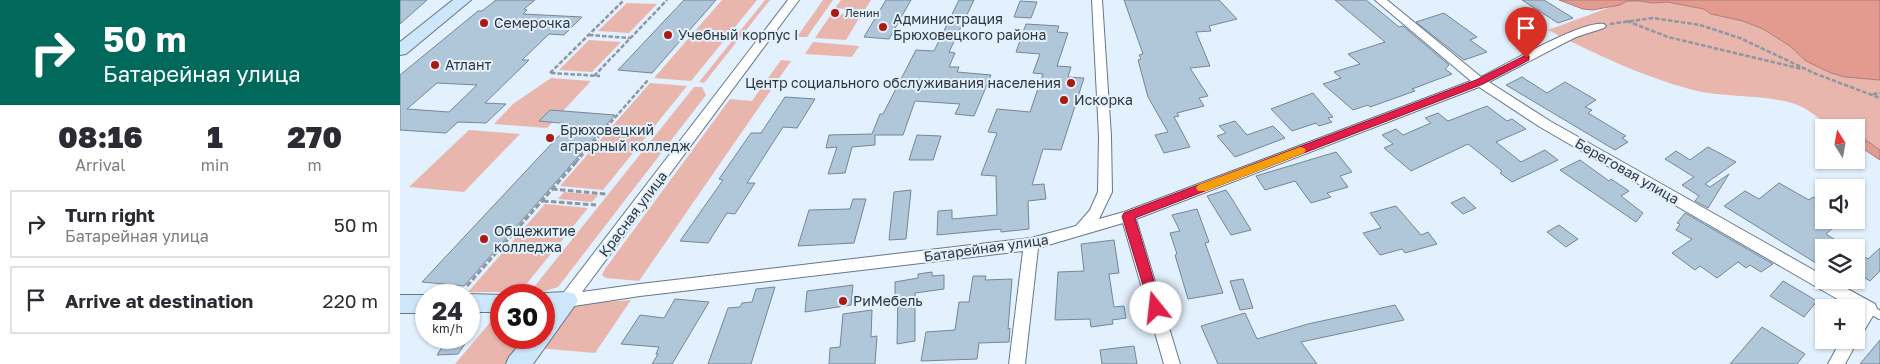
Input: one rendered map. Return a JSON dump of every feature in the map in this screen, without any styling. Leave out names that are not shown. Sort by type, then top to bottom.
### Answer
[{"type":"street","points":[[400,50],[462,0]]},
{"type":"street","name":"Красная улица","points":[[555,317],[794,0]]},
{"type":"street","points":[[1078,231],[1096,213],[1105,192],[1105,136],[1097,0]]},
{"type":"street","name":"Береговая улица","points":[[1380,0],[1480,82],[1561,133],[1874,312]]},
{"type":"street","name":"Батарейная улица","points":[[555,302],[1031,244],[1128,216],[1480,82],[1572,34],[1600,26]]},
{"type":"street","points":[[1128,216],[1172,364]]},
{"type":"street","points":[[1017,364],[1031,244]]},
{"type":"street","points":[[400,304],[415,304]]},
{"type":"street","points":[[518,364],[530,349]]},
{"type":"street","points":[[1836,364],[1845,349]]},
{"type":"path","points":[[600,76],[550,73],[624,0]]},
{"type":"path","points":[[594,76],[666,0]]},
{"type":"path","points":[[1600,26],[1657,18],[1696,24],[1775,53],[1807,70],[1880,98]]},
{"type":"path","points":[[1626,21],[1681,40],[1807,70]]},
{"type":"path","points":[[588,35],[630,38]]},
{"type":"path","points":[[476,284],[542,200],[648,80]]},
{"type":"path","points":[[1870,94],[1880,93]]},
{"type":"path","points":[[552,189],[606,194]]},
{"type":"path","points":[[542,200],[596,205]]},
{"type":"shaded area","points":[[722,0],[757,0],[691,81],[654,78]]},
{"type":"shaded area","points":[[765,0],[770,0],[704,83],[699,82]]},
{"type":"shaded area","points":[[823,0],[833,0],[807,37],[797,37]]},
{"type":"shaded area","points":[[841,0],[871,0],[863,13],[835,8]]},
{"type":"shaded area","points":[[1559,0],[1880,0],[1880,80],[1845,77],[1831,73],[1806,61],[1790,46],[1763,29],[1743,21],[1711,14],[1704,9],[1667,2],[1627,1],[1620,5],[1592,10],[1583,9]]},
{"type":"shaded area","points":[[1627,1],[1667,2],[1704,9],[1711,14],[1744,21],[1763,29],[1790,46],[1806,61],[1831,73],[1845,77],[1880,80],[1880,150],[1865,139],[1865,119],[1819,119],[1795,104],[1783,101],[1693,90],[1619,64],[1548,30]]},
{"type":"shaded area","points":[[627,3],[657,4],[629,33],[598,31]]},
{"type":"shaded area","points":[[842,14],[861,15],[846,40],[815,38],[830,16],[840,16]]},
{"type":"shaded area","points":[[589,40],[621,42],[592,72],[559,70]]},
{"type":"shaded area","points":[[813,42],[859,46],[852,57],[805,54]]},
{"type":"shaded area","points":[[781,60],[791,61],[639,281],[606,278],[602,275],[730,99],[752,101]]},
{"type":"shaded area","points":[[551,78],[591,81],[547,128],[494,124],[513,104]]},
{"type":"shaded area","points":[[650,83],[687,86],[603,190],[560,186]]},
{"type":"shaded area","points":[[694,87],[702,87],[706,95],[558,287],[555,288],[555,284],[536,284]]},
{"type":"shaded area","points":[[469,130],[520,134],[464,192],[409,187]]},
{"type":"shaded area","points":[[1865,139],[1880,150],[1880,160],[1865,150]]},
{"type":"shaded area","points":[[564,192],[598,195],[592,202],[558,199]]},
{"type":"shaded area","points":[[545,204],[588,208],[526,284],[490,284],[490,292],[480,292],[480,284],[475,284]]},
{"type":"shaded area","points":[[631,300],[595,353],[549,349],[555,349],[555,328],[573,307],[581,304]]},
{"type":"shaded area","points":[[490,322],[490,349],[522,349],[510,364],[455,364],[468,349],[480,349],[480,334]]},
{"type":"building","points":[[400,0],[427,0],[400,24]]},
{"type":"building","points":[[496,0],[535,0],[524,9],[527,10],[523,14],[582,17],[564,35],[549,34],[522,60],[529,60],[485,103],[506,104],[486,123],[458,122],[446,133],[400,130],[400,75],[478,11],[482,11]],"holes":[[[437,83],[477,85],[449,112],[407,109]]]},
{"type":"building","name":"Учебный корпус I","points":[[684,0],[716,0],[652,73],[618,70]]},
{"type":"building","name":"Администрация Брюховецкого района","points":[[886,0],[911,0],[889,39],[864,37]]},
{"type":"building","points":[[959,0],[974,0],[949,52],[955,53],[949,67],[959,67],[957,72],[991,75],[974,116],[955,114],[960,104],[915,101],[903,135],[875,135],[875,145],[852,147],[845,173],[828,174],[837,147],[826,148],[829,135],[872,134],[880,114],[883,114],[916,50],[934,51]]},
{"type":"building","points":[[1124,0],[1219,0],[1237,19],[1209,26],[1211,31],[1196,32],[1210,66],[1190,68],[1208,96],[1199,98],[1204,106],[1177,113],[1179,116],[1174,117],[1190,147],[1164,153],[1155,135],[1168,132],[1148,97],[1138,60],[1141,59],[1139,55],[1143,54]]},
{"type":"building","points":[[1335,0],[1366,0],[1399,27],[1403,26],[1449,65],[1445,69],[1452,74],[1412,89],[1415,91],[1370,107],[1368,105],[1353,110],[1323,84],[1341,78],[1334,72],[1360,64],[1348,54],[1385,42]]},
{"type":"building","points":[[1522,0],[1544,0],[1573,18],[1558,23]]},
{"type":"building","points":[[1020,1],[1037,2],[1031,18],[1014,17]]},
{"type":"building","points":[[1444,13],[1477,37],[1470,40],[1487,52],[1464,60],[1416,22]]},
{"type":"building","points":[[1026,24],[1059,26],[1057,32],[1068,33],[1057,66],[1071,67],[1068,77],[1084,78],[1061,150],[1043,149],[1032,185],[1044,184],[1046,199],[1028,201],[1029,229],[1001,232],[1001,229],[937,235],[938,211],[952,210],[952,219],[997,215],[996,176],[981,175],[997,133],[988,132],[997,109],[1030,112],[1043,74],[1033,73],[1040,54],[1016,52]]},
{"type":"building","points":[[1522,77],[1547,93],[1565,82],[1596,100],[1585,107],[1592,110],[1588,113],[1626,136],[1622,138],[1628,142],[1615,150],[1506,85]]},
{"type":"building","points":[[1313,93],[1333,117],[1328,118],[1332,122],[1319,126],[1316,123],[1292,131],[1271,109]]},
{"type":"building","points":[[785,97],[815,99],[797,128],[783,127],[747,183],[755,183],[735,214],[727,213],[708,243],[680,241],[723,180],[719,179],[751,133],[761,133]]},
{"type":"building","points":[[1487,106],[1507,121],[1512,119],[1526,129],[1496,142],[1521,162],[1545,150],[1558,160],[1512,182],[1500,173],[1502,171],[1468,144],[1411,171],[1384,148],[1393,144],[1382,135],[1396,129],[1403,135],[1431,123],[1425,118],[1438,113],[1448,121]]},
{"type":"building","name":"Общежитие колледжа","points":[[550,110],[615,115],[466,284],[422,282],[570,124],[539,121]]},
{"type":"building","points":[[1235,121],[1247,135],[1273,126],[1285,138],[1235,157],[1217,136],[1226,133],[1219,126]]},
{"type":"building","points":[[917,135],[941,136],[933,160],[909,160]]},
{"type":"building","points":[[1708,147],[1736,162],[1705,184],[1710,187],[1729,174],[1708,208],[1695,201],[1699,196],[1682,185],[1694,177],[1665,159],[1676,151],[1690,160]]},
{"type":"building","points":[[1336,152],[1352,172],[1340,176],[1348,187],[1327,193],[1331,197],[1311,203],[1295,181],[1265,190],[1256,176]]},
{"type":"building","points":[[1580,160],[1609,181],[1611,179],[1629,191],[1621,196],[1643,213],[1636,222],[1560,170]]},
{"type":"building","points":[[1779,183],[1809,200],[1813,197],[1815,198],[1815,229],[1832,229],[1826,234],[1834,239],[1815,239],[1815,262],[1724,206],[1745,191],[1759,199]]},
{"type":"building","points":[[911,190],[906,239],[889,240],[894,192]]},
{"type":"building","points":[[1226,190],[1251,230],[1231,235],[1207,196]]},
{"type":"building","points":[[1464,197],[1476,208],[1463,214],[1451,203]]},
{"type":"building","points":[[853,199],[866,199],[854,243],[798,246],[809,210],[850,209]]},
{"type":"building","points":[[1396,206],[1421,235],[1428,232],[1437,244],[1405,253],[1402,249],[1380,255],[1363,233],[1381,228],[1370,213]]},
{"type":"building","points":[[1197,209],[1209,242],[1205,243],[1223,293],[1188,299],[1170,233],[1180,231],[1172,215]]},
{"type":"building","points":[[1685,213],[1773,264],[1761,272],[1750,265],[1746,268],[1738,262],[1717,278],[1700,266],[1695,270],[1672,253],[1692,239],[1676,230],[1680,224],[1677,223]]},
{"type":"building","points":[[1559,225],[1578,239],[1566,247],[1547,232]]},
{"type":"building","points":[[1114,240],[1119,273],[1109,274],[1114,307],[1124,306],[1126,318],[1112,320],[1113,324],[1091,327],[1090,319],[1055,320],[1058,272],[1084,271],[1081,244]]},
{"type":"building","points":[[1880,248],[1880,271],[1870,281],[1865,278],[1865,257],[1868,259]]},
{"type":"building","points":[[932,272],[932,276],[944,275],[944,289],[915,293],[915,341],[897,344],[898,296],[895,296],[895,282],[918,278],[918,274]]},
{"type":"building","points":[[973,276],[986,276],[985,280],[1012,279],[1008,329],[1010,328],[1009,342],[979,343],[977,359],[921,361],[926,332],[955,330],[959,302],[969,302]]},
{"type":"building","points":[[1243,279],[1253,308],[1240,310],[1230,281]]},
{"type":"building","points":[[1783,281],[1815,300],[1815,303],[1804,317],[1770,296]]},
{"type":"building","points":[[853,285],[851,305],[805,312],[807,291]]},
{"type":"building","points":[[775,287],[751,364],[708,364],[728,308],[740,307],[742,303],[752,302],[756,289]]},
{"type":"building","points":[[675,299],[709,302],[672,364],[652,364],[658,354],[656,354],[659,347],[621,344],[640,315],[664,318]]},
{"type":"building","points":[[1395,305],[1404,320],[1301,342],[1317,364],[1218,364],[1201,326],[1245,313],[1257,339],[1308,324]]},
{"type":"building","points":[[872,310],[871,337],[877,336],[875,364],[829,364],[830,348],[840,347],[843,314]]},
{"type":"building","points":[[1762,327],[1805,354],[1797,364],[1730,364]]},
{"type":"building","points":[[1880,340],[1880,364],[1860,364]]},
{"type":"building","points":[[1134,346],[1137,364],[1102,364],[1100,350]]},
{"type":"building","points":[[441,349],[461,349],[458,354],[437,355]]},
{"type":"slow traffic","points":[[1202,188],[1300,150]]},
{"type":"place","name":"Ленин","points":[[835,13]]},
{"type":"place","name":"Семерочка","points":[[484,23]]},
{"type":"place","name":"Администрация Брюховецкого района","points":[[883,27]]},
{"type":"place","name":"Учебный корпус I","points":[[668,35]]},
{"type":"place","name":"Атлант","points":[[435,65]]},
{"type":"place","name":"Центр социального обслуживания населения","points":[[1071,83]]},
{"type":"place","name":"Искорка","points":[[1064,100]]},
{"type":"place","name":"Брюховецкий аграрный колледж","points":[[550,138]]},
{"type":"place","name":"Общежитие колледжа","points":[[484,239]]},
{"type":"place","name":"РиМебель","points":[[843,301]]},
{"type":"route","points":[[1156,308],[1128,216],[1480,82],[1526,58]]}]
